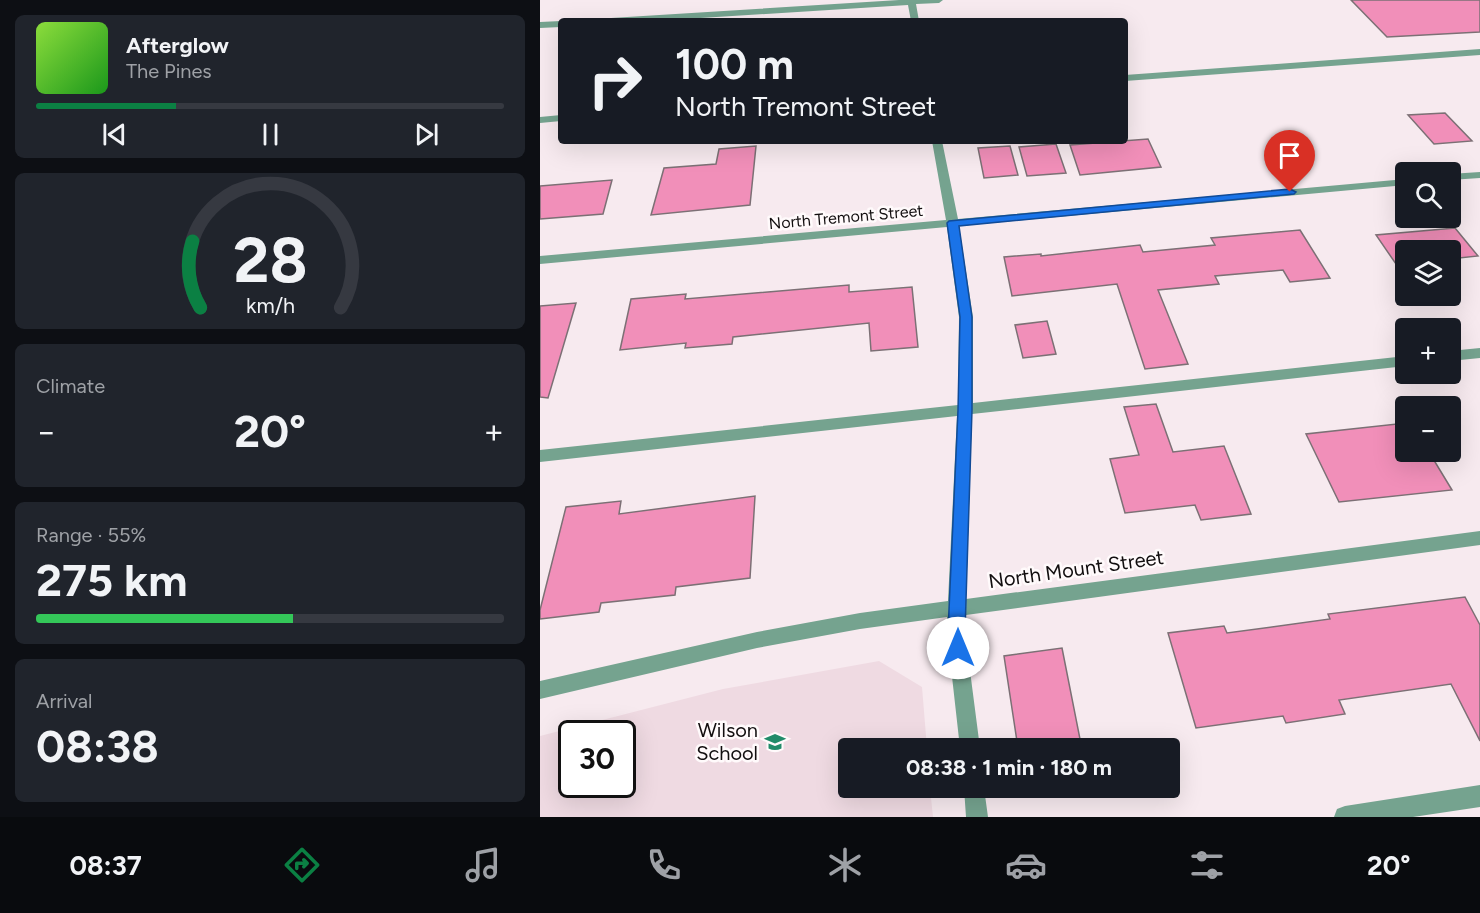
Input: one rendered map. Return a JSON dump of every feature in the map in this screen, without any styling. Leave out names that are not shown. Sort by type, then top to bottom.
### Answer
[{"type":"street","points":[[655,18],[939,0]]},
{"type":"street","points":[[911,1],[914,18]]},
{"type":"street","points":[[540,26],[558,24]]},
{"type":"street","points":[[1128,78],[1480,52]]},
{"type":"street","points":[[540,120],[558,118]]},
{"type":"street","points":[[938,144],[953,223],[966,317],[965,410],[956,632],[969,738]]},
{"type":"street","points":[[1461,176],[1480,175]]},
{"type":"street","name":"North Tremont Street","points":[[540,260],[1395,183]]},
{"type":"street","points":[[1461,355],[1480,352]]},
{"type":"street","points":[[540,456],[1395,362]]},
{"type":"street","name":"North Mount Street","points":[[540,690],[796,632],[957,607],[1480,538]]},
{"type":"street","points":[[1345,817],[1480,796]]},
{"type":"street","points":[[975,798],[977,817]]},
{"type":"shaded area","name":"Wilson School","points":[[879,661],[922,687],[926,738],[838,738],[838,798],[931,798],[933,817],[540,817],[540,736],[558,731],[558,798],[636,798],[636,720],[602,720],[723,689]]},
{"type":"building","points":[[1351,0],[1480,0],[1480,32],[1387,37]]},
{"type":"building","points":[[1445,113],[1472,141],[1434,144],[1408,115]]},
{"type":"building","points":[[1148,139],[1161,167],[1080,175],[1070,145],[1128,144],[1128,141]]},
{"type":"building","points":[[1056,144],[1066,173],[1027,176],[1019,147]]},
{"type":"building","points":[[756,146],[750,205],[651,215],[664,168],[716,164],[719,149]]},
{"type":"building","points":[[1010,146],[1018,175],[984,178],[978,148]]},
{"type":"building","points":[[612,180],[603,214],[540,219],[540,186]]},
{"type":"building","points":[[1455,228],[1478,256],[1461,258],[1461,240],[1395,240],[1395,263],[1376,235]]},
{"type":"building","points":[[1300,230],[1330,278],[1290,282],[1283,270],[1215,276],[1219,284],[1158,290],[1188,364],[1145,369],[1117,284],[1012,296],[1004,257],[1041,254],[1041,256],[1140,245],[1143,252],[1215,245],[1211,238]]},
{"type":"building","points":[[849,285],[849,292],[912,287],[918,347],[871,351],[869,323],[733,337],[732,344],[685,348],[686,343],[620,350],[631,299],[686,294],[685,299]]},
{"type":"building","points":[[576,303],[548,398],[540,397],[540,306]]},
{"type":"building","points":[[1047,321],[1056,354],[1023,358],[1015,325]]},
{"type":"building","points":[[1156,404],[1173,452],[1224,446],[1251,514],[1201,520],[1195,505],[1125,513],[1110,459],[1139,455],[1124,407]]},
{"type":"building","points":[[1395,424],[1395,462],[1435,462],[1452,490],[1339,502],[1306,434]]},
{"type":"building","points":[[755,496],[750,578],[676,587],[675,595],[601,603],[599,612],[540,619],[540,610],[566,507],[621,501],[619,514]]},
{"type":"building","points":[[1465,597],[1480,625],[1480,741],[1451,684],[1339,700],[1345,714],[1286,723],[1283,716],[1196,728],[1168,633],[1224,626],[1227,633],[1330,619],[1328,614]]},
{"type":"building","points":[[1062,648],[1080,738],[1016,738],[1004,656]]},
{"type":"place","name":"Wilson School","points":[[775,742]]},
{"type":"route","points":[[958,648],[956,632],[965,410],[966,317],[953,223],[1290,192]]}]
